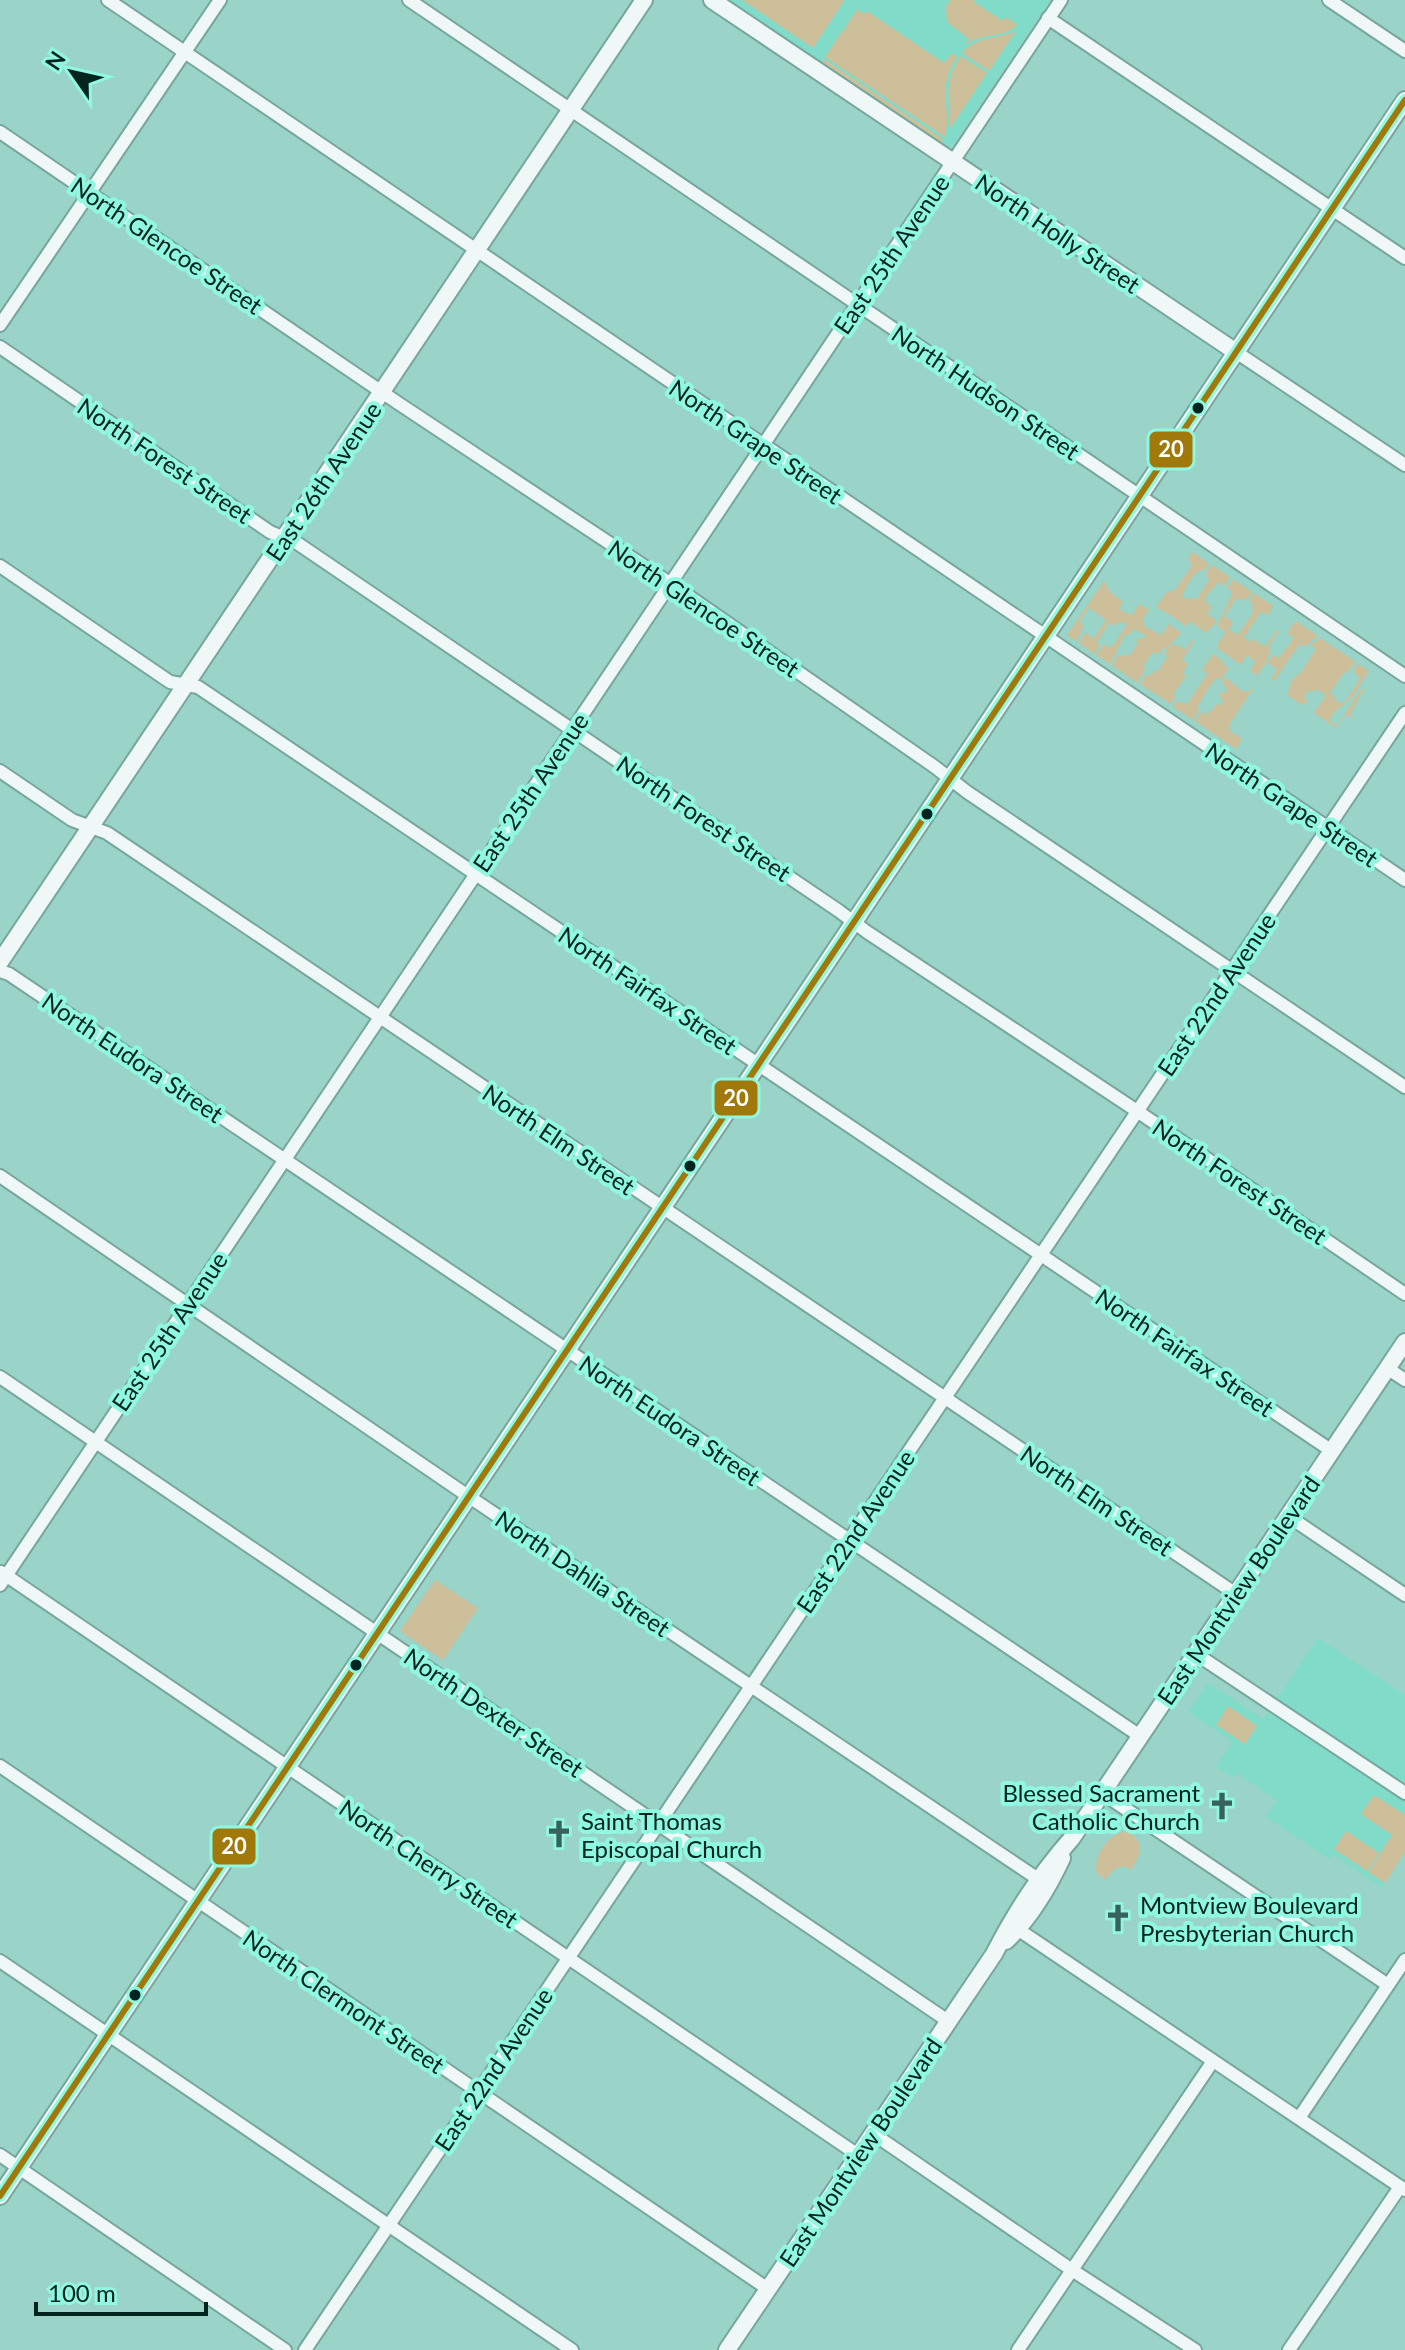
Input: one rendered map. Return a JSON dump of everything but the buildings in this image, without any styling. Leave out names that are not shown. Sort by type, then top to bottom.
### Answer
[{"type":"street","name":"North Grape Street","points":[[108,0],[1405,880]]},
{"type":"street","points":[[0,325],[220,0]]},
{"type":"street","name":"North Hudson Street","points":[[409,0],[1405,676]]},
{"type":"street","name":"East 26th Avenue","points":[[0,962],[644,0]]},
{"type":"street","name":"North Holly Street","points":[[712,0],[1405,465]]},
{"type":"street","name":"East 25th Avenue","points":[[2,1577],[1061,0]]},
{"type":"street","points":[[1329,0],[1405,51]]},
{"type":"street","points":[[1048,18],[1405,258]]},
{"type":"street","points":[[0,2196],[1405,100]]},
{"type":"street","name":"North Glencoe Street","points":[[0,132],[671,584],[950,779],[1405,1087]]},
{"type":"street","name":"North Forest Street","points":[[0,347],[270,532],[303,547],[1405,1294]]},
{"type":"street","name":"North Fairfax Street","points":[[0,566],[170,682],[198,687],[1332,1451]]},
{"type":"street","name":"East 22nd Avenue","points":[[305,2350],[1405,713]]},
{"type":"street","name":"North Elm Street","points":[[0,771],[72,820],[110,835],[1236,1594]]},
{"type":"street","name":"North Eudora Street","points":[[0,971],[9,974],[1140,1736]]},
{"type":"street","name":"North Dahlia Street","points":[[0,1176],[468,1496],[1043,1882]]},
{"type":"street","name":"East Montview Boulevard","points":[[735,2347],[768,2289],[872,2133],[1014,1927],[1405,1342]]},
{"type":"street","points":[[1387,1368],[1405,1380]]},
{"type":"street","name":"North Dexter Street","points":[[0,1377],[948,2021]]},
{"type":"street","points":[[1288,1516],[1405,1595]]},
{"type":"street","name":"North Cherry Street","points":[[2,1577],[287,1766],[858,2155]]},
{"type":"street","points":[[1196,1654],[1405,1793]]},
{"type":"street","name":"North Clermont Street","points":[[0,1766],[768,2289]]},
{"type":"street","points":[[1102,1793],[1388,1985]]},
{"type":"street","points":[[1014,1927],[1402,2188],[1289,2350]]},
{"type":"street","points":[[1299,2118],[1405,1960]]},
{"type":"street","points":[[0,1961],[572,2350]]},
{"type":"street","points":[[1018,2350],[1213,2061]]},
{"type":"street","points":[[872,2133],[1195,2350]]},
{"type":"street","points":[[0,2155],[285,2350]]},
{"type":"shaded area","points":[[726,0],[1050,0],[953,145],[948,147]]},
{"type":"shaded area","points":[[742,0],[842,0],[844,1],[813,48]]},
{"type":"shaded area","points":[[950,0],[975,0],[1003,21],[1006,17],[1017,25],[1006,32],[979,38],[965,45],[969,39],[947,22],[946,7]]},
{"type":"shaded area","points":[[858,8],[859,12],[867,11],[944,63],[952,53],[957,57],[947,79],[945,137],[825,57]]},
{"type":"shaded area","points":[[1016,31],[989,71],[962,53],[974,43]]},
{"type":"shaded area","points":[[961,56],[987,73],[949,130],[949,84]]},
{"type":"shaded area","points":[[824,59],[943,139],[940,143],[821,64]]},
{"type":"shaded area","points":[[1193,552],[1209,564],[1204,571],[1200,570],[1194,575],[1182,596],[1196,600],[1209,580],[1206,573],[1212,565],[1230,577],[1224,586],[1218,582],[1206,596],[1205,602],[1212,607],[1207,614],[1217,621],[1206,633],[1190,621],[1185,627],[1156,607],[1166,593],[1176,589],[1192,565],[1188,559]]},
{"type":"shaded area","points":[[1233,579],[1252,592],[1247,600],[1236,599],[1224,616],[1233,622],[1229,630],[1238,635],[1254,611],[1249,601],[1254,593],[1273,606],[1268,615],[1261,612],[1244,637],[1265,647],[1279,631],[1270,645],[1268,659],[1257,676],[1250,671],[1255,662],[1247,655],[1241,665],[1218,649],[1217,645],[1226,632],[1217,626],[1232,594],[1227,588]]},
{"type":"shaded area","points":[[1104,581],[1110,592],[1123,602],[1121,611],[1132,615],[1139,604],[1149,610],[1142,620],[1144,626],[1161,635],[1169,624],[1181,633],[1166,649],[1158,654],[1153,652],[1143,666],[1146,668],[1137,683],[1112,665],[1118,655],[1129,656],[1138,638],[1144,639],[1145,635],[1134,629],[1125,635],[1110,664],[1096,655],[1104,644],[1113,646],[1127,624],[1123,621],[1115,626],[1109,623],[1097,642],[1100,646],[1094,654],[1079,643],[1084,633],[1094,638],[1106,620],[1089,608],[1080,621],[1083,626],[1077,640],[1067,635]]},
{"type":"shaded area","points":[[1296,621],[1318,636],[1305,646],[1299,645],[1274,681],[1271,679],[1277,669],[1266,665],[1273,655],[1279,658],[1294,638],[1288,634]]},
{"type":"shaded area","points":[[1320,638],[1356,662],[1344,672],[1330,693],[1334,699],[1344,703],[1358,682],[1359,677],[1353,671],[1358,664],[1369,671],[1351,699],[1329,720],[1337,726],[1362,688],[1350,715],[1356,720],[1346,715],[1336,728],[1314,713],[1326,695],[1316,689],[1313,692],[1309,690],[1304,698],[1308,701],[1302,705],[1287,695],[1292,680],[1314,652],[1315,648],[1309,644]]},
{"type":"shaded area","points":[[1192,640],[1194,642],[1182,660],[1188,664],[1182,673],[1186,676],[1174,693],[1171,704],[1140,684],[1147,674],[1150,676],[1155,670],[1158,671],[1170,646],[1175,644],[1185,650]]},
{"type":"shaded area","points":[[1213,654],[1229,668],[1208,689],[1193,720],[1173,707],[1177,701],[1187,704],[1207,674],[1202,670]]},
{"type":"shaded area","points":[[1225,677],[1243,692],[1256,684],[1229,725],[1229,730],[1242,739],[1236,749],[1195,721],[1201,712],[1206,715],[1216,704],[1221,705],[1223,701],[1218,694],[1224,694],[1227,690],[1222,681]]},
{"type":"shaded area","points":[[435,1580],[478,1608],[443,1660],[400,1631]]},
{"type":"shaded area","points":[[1318,1638],[1405,1695],[1405,1852],[1381,1887],[1334,1855],[1330,1859],[1266,1817],[1277,1800],[1236,1773],[1233,1778],[1216,1767],[1233,1742],[1188,1712],[1208,1683],[1263,1719]]},
{"type":"shaded area","points":[[1228,1706],[1257,1726],[1245,1744],[1216,1725]]},
{"type":"shaded area","points":[[1374,1795],[1405,1815],[1405,1852],[1385,1883],[1368,1872],[1392,1835],[1361,1814]]},
{"type":"shaded area","points":[[1127,1831],[1139,1844],[1137,1859],[1131,1870],[1120,1867],[1105,1880],[1096,1872],[1097,1858],[1109,1840]]},
{"type":"shaded area","points":[[1346,1831],[1379,1853],[1367,1871],[1334,1849]]},
{"type":"transit line","name":"20","points":[[0,2196],[1405,100]]},
{"type":"place","name":"Blessed Sacrament Catholic Church","points":[[1222,1806]]},
{"type":"place","name":"Saint Thomas Episcopal Church","points":[[559,1834]]},
{"type":"place","name":"Montview Boulevard Presbyterian Church","points":[[1118,1918]]}]
